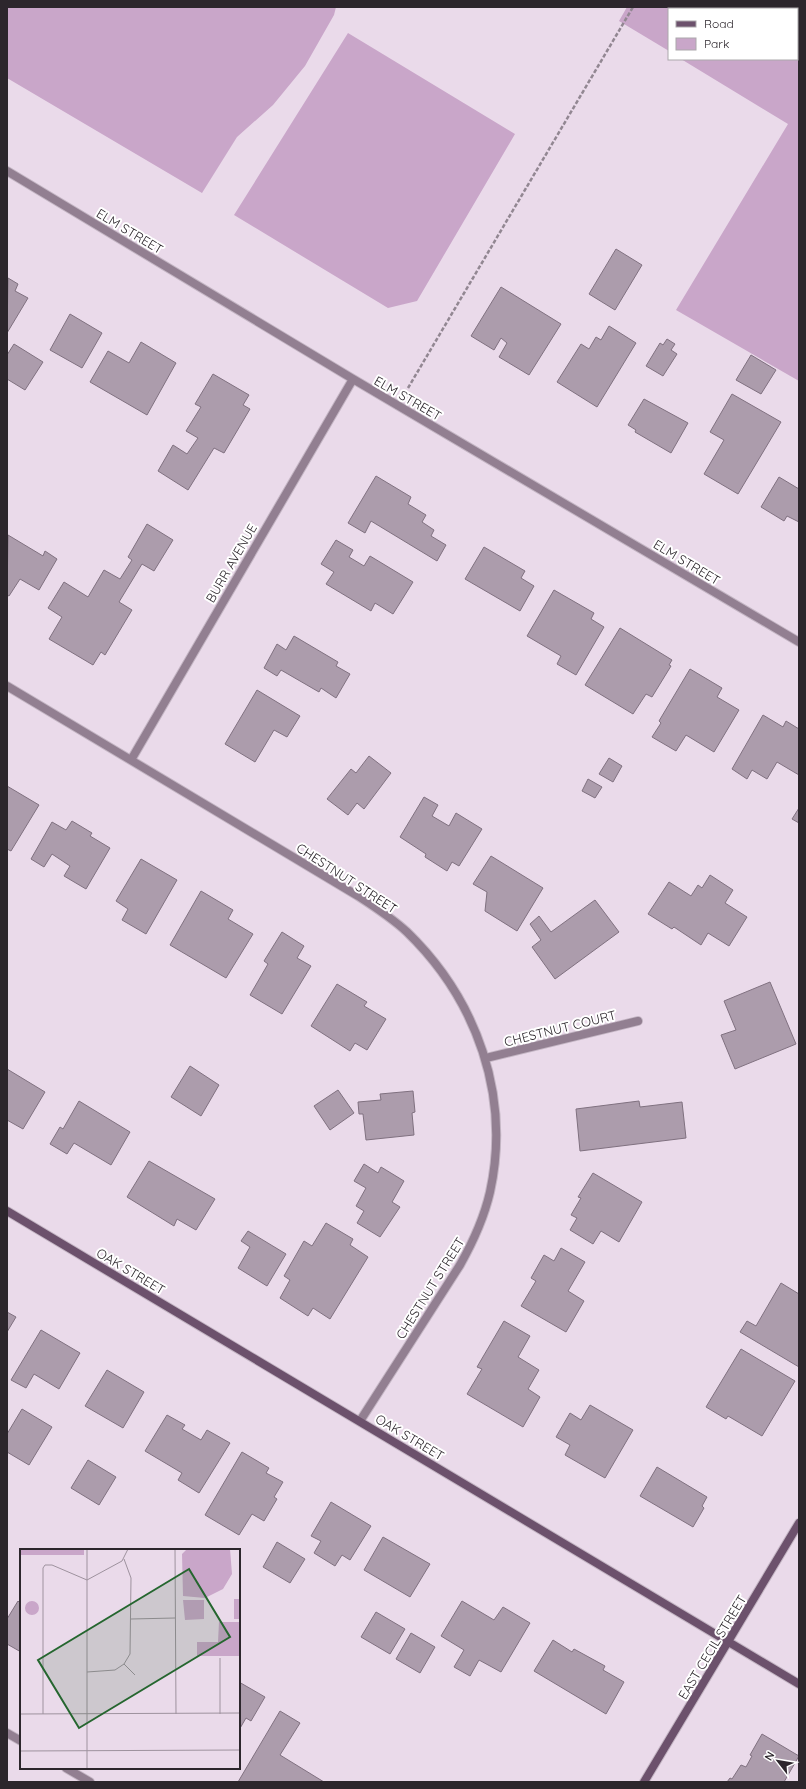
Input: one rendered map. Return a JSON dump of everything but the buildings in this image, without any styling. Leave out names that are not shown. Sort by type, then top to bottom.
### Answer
[{"type":"street","name":"ELM STREET","points":[[7,172],[353,379],[799,642]]},
{"type":"street","name":"BURR AVENUE","points":[[130,760],[353,379]]},
{"type":"street","name":"CHESTNUT STREET","points":[[7,686],[383,912],[406,931],[427,953],[446,977],[462,1002],[486,1058],[494,1097],[496,1142],[495,1168],[483,1218],[473,1242],[460,1265],[360,1421]]},
{"type":"street","name":"CHESTNUT COURT","points":[[486,1058],[638,1021]]},
{"type":"street","name":"OAK STREET","points":[[7,1211],[799,1684]]},
{"type":"street","name":"EAST CECIL STREET","points":[[644,1782],[799,1523]]},
{"type":"street","points":[[7,1733],[20,1740]]},
{"type":"street","points":[[68,1769],[90,1782]]},
{"type":"path","points":[[397,405],[633,7]]},
{"type":"green space","points":[[7,7],[336,7],[334,15],[305,66],[273,105],[237,137],[202,193],[7,78]]},
{"type":"green space","points":[[627,7],[799,7],[799,381],[676,310],[788,124],[683,60],[798,60],[798,8],[668,8],[668,50],[619,21]]},
{"type":"green space","points":[[348,33],[515,134],[417,301],[388,308],[234,215]]}]
